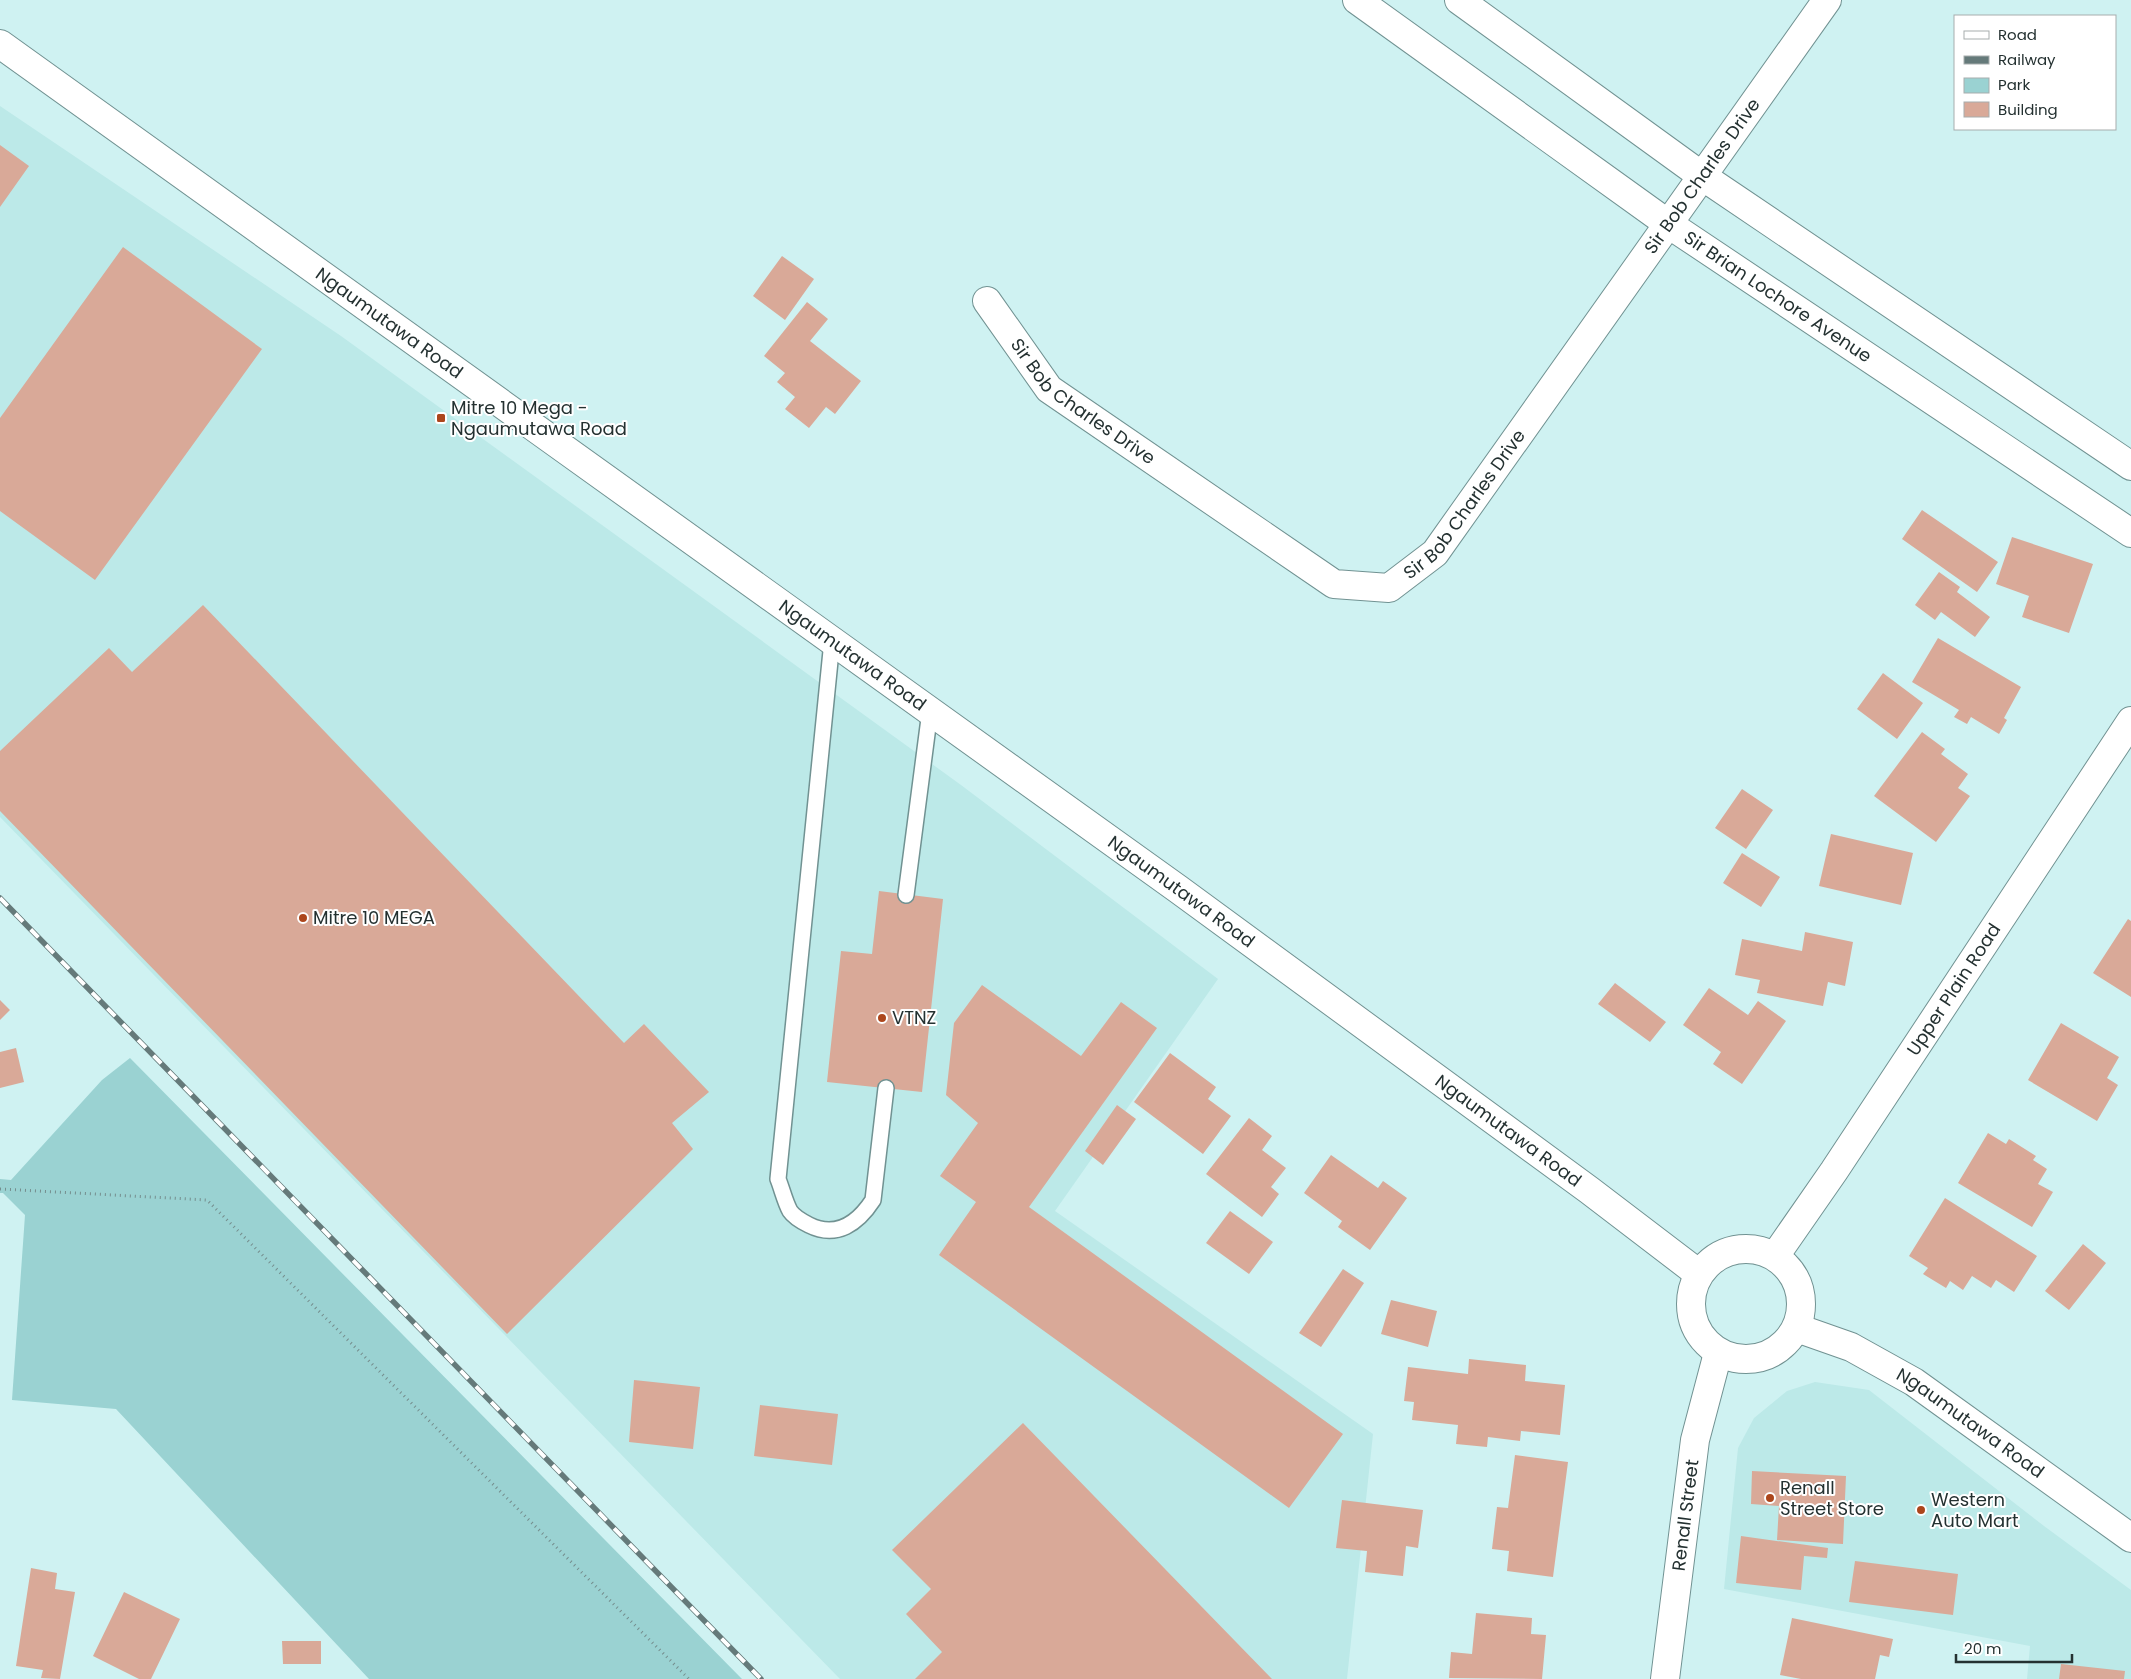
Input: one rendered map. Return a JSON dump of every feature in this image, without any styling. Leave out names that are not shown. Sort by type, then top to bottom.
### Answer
[{"type":"street","name":"Sir Brian Lochore Avenue","points":[[1357,0],[1667,223],[2131,533]]},
{"type":"street","points":[[1459,0],[1702,176],[2131,466]]},
{"type":"street","name":"Sir Bob Charles Drive","points":[[987,301],[1050,390],[1334,584],[1389,588],[1435,553],[1667,223],[1827,0]]},
{"type":"street","name":"Ngaumutawa Road","points":[[0,44],[1275,960],[1589,1190],[1699,1274]]},
{"type":"street","name":"Upper Plain Road","points":[[1775,1256],[1840,1163],[2131,721]]},
{"type":"street","points":[[1755,1248],[1775,1256],[1790,1269],[1800,1287],[1802,1308],[1797,1328],[1783,1346],[1764,1358],[1740,1360],[1718,1353],[1702,1337],[1692,1317],[1691,1295],[1699,1274],[1714,1258],[1733,1250],[1755,1248]]},
{"type":"street","name":"Ngaumutawa Road","points":[[1797,1328],[1851,1347],[1914,1382],[2131,1538]]},
{"type":"street","name":"Renall Street","points":[[1665,1679],[1695,1440],[1718,1353]]},
{"type":"lane","points":[[832,641],[778,1179],[791,1212],[802,1221],[821,1231],[848,1227],[866,1211],[873,1200],[886,1088]]},
{"type":"lane","points":[[906,895],[930,711]]},
{"type":"path","points":[[0,1188],[207,1200],[689,1679]]},
{"type":"shaded area","points":[[0,106],[341,336],[961,785],[1218,979],[1055,1211],[1373,1434],[1347,1679],[840,1679],[0,817]]},
{"type":"shaded area","points":[[1815,1382],[1869,1390],[2044,1526],[2131,1590],[2131,1679],[2027,1679],[2030,1646],[1724,1589],[1738,1448],[1754,1418],[1787,1391]]},
{"type":"green space","points":[[130,1058],[742,1679],[369,1679],[116,1409],[12,1400],[25,1215],[3,1193],[0,1193],[0,1179],[11,1180],[102,1080]]},
{"type":"building","points":[[0,145],[29,166],[0,207]]},
{"type":"building","points":[[123,247],[262,349],[95,580],[0,511],[0,418]]},
{"type":"building","points":[[782,256],[814,279],[785,320],[753,296]]},
{"type":"building","points":[[807,302],[828,319],[810,341],[861,381],[835,414],[826,407],[809,428],[785,409],[795,397],[777,382],[785,373],[764,356]]},
{"type":"building","points":[[1922,510],[1998,562],[1977,592],[1902,539]]},
{"type":"building","points":[[2012,537],[2093,564],[2069,633],[2022,617],[2029,596],[1996,584]]},
{"type":"building","points":[[1939,572],[1960,587],[1957,592],[1990,617],[1975,637],[1941,612],[1935,620],[1915,605]]},
{"type":"building","name":"Mitre 10 MEGA","points":[[203,605],[624,1043],[644,1024],[709,1092],[672,1123],[693,1149],[507,1334],[0,811],[0,751],[109,648],[132,672]]},
{"type":"building","points":[[1938,638],[2021,687],[2004,718],[2007,720],[1999,734],[1971,717],[1967,724],[1954,717],[1959,710],[1912,682]]},
{"type":"building","points":[[1883,673],[1923,703],[1897,739],[1857,709]]},
{"type":"building","points":[[1922,732],[1945,749],[1941,754],[1968,774],[1958,788],[1970,796],[1936,842],[1874,796]]},
{"type":"building","points":[[1742,789],[1773,810],[1746,849],[1715,828]]},
{"type":"building","points":[[1831,834],[1913,853],[1901,905],[1819,886]]},
{"type":"building","points":[[1742,853],[1780,877],[1761,907],[1723,883]]},
{"type":"building","name":"VTNZ","points":[[879,891],[943,899],[922,1092],[827,1082],[841,951],[872,954]]},
{"type":"building","points":[[2128,919],[2131,921],[2131,997],[2093,973]]},
{"type":"building","points":[[1805,932],[1853,942],[1845,986],[1828,982],[1823,1006],[1757,993],[1760,980],[1735,975],[1742,939],[1802,951]]},
{"type":"building","points":[[1615,983],[1666,1022],[1650,1042],[1598,1004]]},
{"type":"building","points":[[982,985],[1081,1056],[1121,1002],[1157,1028],[1029,1207],[1343,1434],[1289,1508],[939,1255],[976,1202],[940,1176],[978,1123],[946,1095],[954,1023]]},
{"type":"building","points":[[1709,988],[1748,1015],[1758,1001],[1786,1021],[1742,1084],[1713,1064],[1721,1052],[1683,1025]]},
{"type":"building","points":[[0,1000],[10,1010],[0,1020]]},
{"type":"building","points":[[2061,1023],[2119,1057],[2107,1078],[2118,1085],[2097,1121],[2028,1080]]},
{"type":"building","points":[[16,1048],[24,1082],[0,1088],[0,1052]]},
{"type":"building","points":[[1170,1053],[1216,1087],[1208,1099],[1231,1116],[1203,1154],[1134,1102]]},
{"type":"building","points":[[1117,1105],[1136,1119],[1103,1165],[1085,1151]]},
{"type":"building","points":[[1249,1118],[1272,1136],[1262,1150],[1286,1168],[1271,1187],[1279,1194],[1262,1217],[1206,1174]]},
{"type":"building","points":[[1988,1133],[2006,1144],[2009,1139],[2036,1156],[2033,1160],[2047,1169],[2038,1184],[2053,1192],[2032,1227],[1958,1183]]},
{"type":"building","points":[[1331,1155],[1378,1188],[1383,1181],[1407,1198],[1370,1250],[1338,1227],[1342,1221],[1304,1193]]},
{"type":"building","points":[[1945,1198],[2037,1256],[2014,1292],[1996,1280],[1991,1288],[1972,1276],[1963,1290],[1950,1281],[1946,1288],[1923,1274],[1928,1268],[1909,1256]]},
{"type":"building","points":[[1230,1211],[1273,1242],[1249,1274],[1206,1243]]},
{"type":"building","points":[[2083,1244],[2106,1263],[2069,1310],[2045,1291]]},
{"type":"building","points":[[1343,1269],[1364,1283],[1321,1347],[1299,1333]]},
{"type":"building","points":[[1391,1300],[1437,1311],[1428,1347],[1381,1334]]},
{"type":"building","points":[[1469,1359],[1526,1365],[1525,1381],[1565,1385],[1560,1435],[1521,1431],[1520,1441],[1488,1437],[1487,1447],[1456,1444],[1458,1425],[1412,1420],[1414,1402],[1404,1401],[1408,1367],[1468,1374]]},
{"type":"building","points":[[634,1380],[700,1387],[693,1449],[629,1442]]},
{"type":"building","points":[[760,1405],[838,1414],[832,1465],[754,1456]]},
{"type":"building","points":[[1023,1423],[1272,1679],[915,1679],[942,1652],[906,1614],[931,1589],[892,1550]]},
{"type":"building","points":[[1515,1455],[1568,1462],[1553,1577],[1507,1571],[1509,1551],[1492,1549],[1497,1507],[1508,1508]]},
{"type":"building","points":[[1752,1471],[1846,1476],[1843,1544],[1777,1540],[1779,1506],[1751,1504]]},
{"type":"building","points":[[1342,1500],[1423,1510],[1418,1548],[1406,1546],[1403,1576],[1365,1572],[1367,1551],[1336,1548]]},
{"type":"building","points":[[1741,1536],[1828,1548],[1827,1558],[1804,1556],[1801,1590],[1736,1583]]},
{"type":"building","points":[[1855,1561],[1958,1574],[1953,1615],[1849,1602]]},
{"type":"building","points":[[31,1568],[57,1573],[55,1589],[75,1592],[60,1679],[41,1678],[43,1670],[16,1666]]},
{"type":"building","points":[[124,1592],[180,1619],[151,1679],[139,1679],[93,1656]]},
{"type":"building","points":[[1476,1613],[1532,1618],[1531,1634],[1546,1635],[1542,1679],[1449,1678],[1451,1652],[1472,1654]]},
{"type":"building","points":[[1792,1618],[1893,1639],[1889,1657],[1880,1655],[1875,1679],[1801,1679],[1780,1675]]},
{"type":"building","points":[[282,1641],[321,1641],[321,1664],[283,1664]]},
{"type":"building","points":[[2061,1664],[2125,1671],[2124,1679],[2059,1679]]},
{"type":"railway","points":[[0,898],[761,1679]]},
{"type":"place","name":"Mitre 10 Mega - Ngaumutawa Road","points":[[441,418]]},
{"type":"place","name":"Mitre 10 MEGA","points":[[303,918]]},
{"type":"place","name":"VTNZ","points":[[882,1018]]},
{"type":"place","name":"Renall Street Store","points":[[1770,1498]]},
{"type":"place","name":"Western Auto Mart","points":[[1921,1510]]}]
